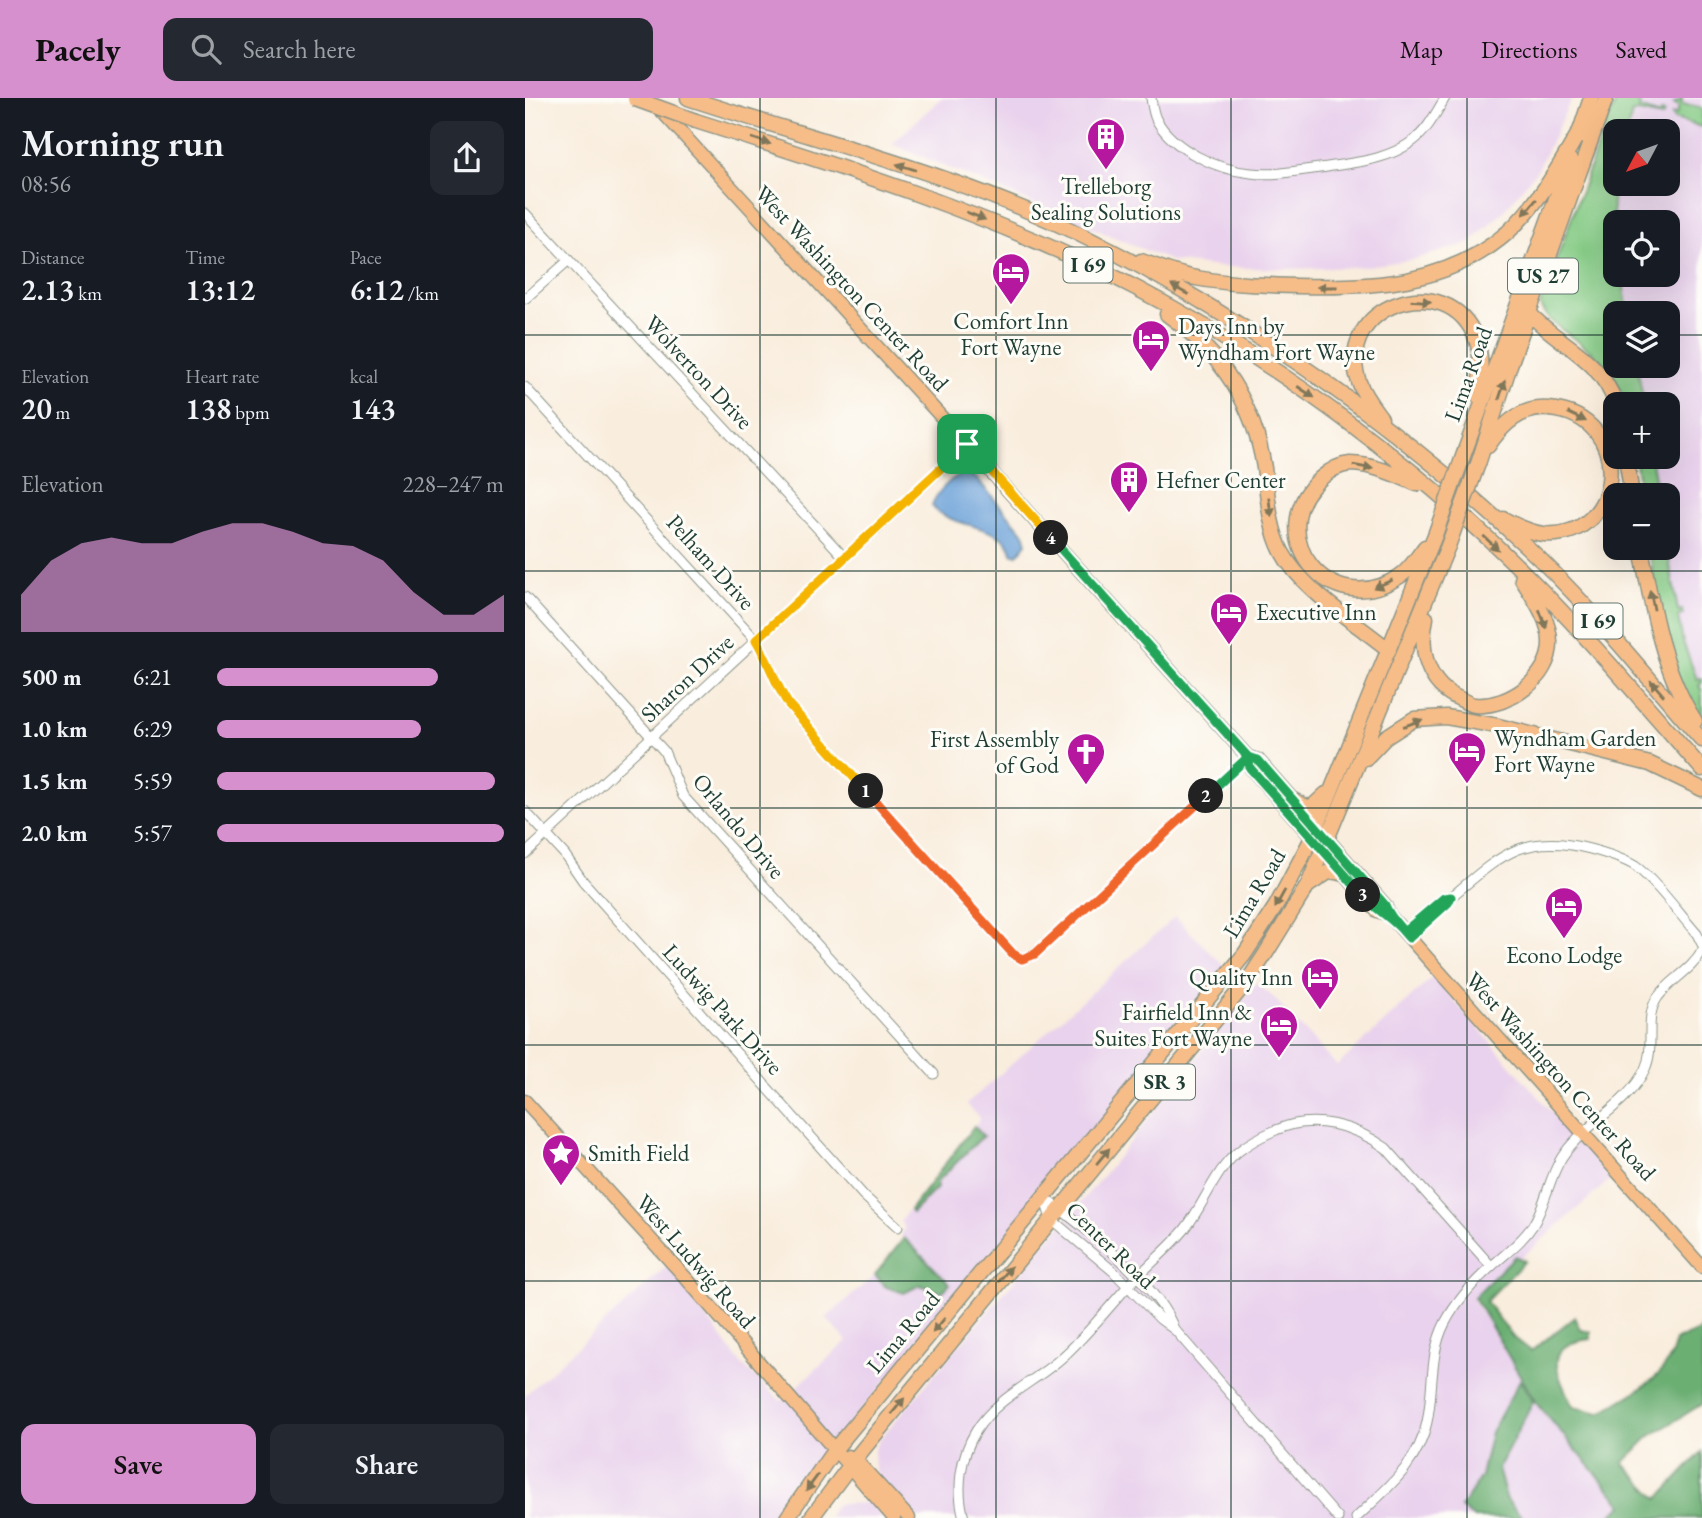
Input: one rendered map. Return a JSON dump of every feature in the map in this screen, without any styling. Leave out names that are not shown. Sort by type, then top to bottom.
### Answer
[{"type":"highway","name":"I 69","points":[[688,98],[950,181],[1036,216],[1108,250],[1242,325],[1334,386],[1525,545],[1572,593],[1702,740]]},
{"type":"highway","name":"Lima Road","points":[[787,1518],[835,1449],[1244,955],[1276,906],[1314,833],[1336,782],[1435,537],[1591,98]]},
{"type":"highway","name":"Lima Road","points":[[811,1518],[851,1463],[1249,979],[1308,885],[1434,585],[1607,98]]},
{"type":"highway","name":"I 69","points":[[633,99],[963,211],[1095,268],[1204,326],[1323,404],[1436,493],[1510,560],[1563,613],[1702,769]]},
{"type":"highway","points":[[1108,250],[1194,278],[1254,285],[1374,286],[1421,278],[1461,263],[1508,231],[1545,188],[1581,130]]},
{"type":"highway","points":[[1095,268],[1182,325],[1203,342],[1230,375],[1242,396],[1258,436],[1272,522],[1283,552],[1306,583],[1389,650]]},
{"type":"highway","points":[[1398,438],[1367,398],[1355,366],[1356,350],[1367,325],[1381,311],[1405,300],[1433,301],[1447,307],[1463,319],[1476,338],[1479,351],[1479,399],[1472,430]]},
{"type":"highway","points":[[1529,313],[1584,356],[1595,367],[1611,392]]},
{"type":"highway","points":[[1480,458],[1496,434],[1516,417],[1542,408],[1558,409],[1575,415],[1598,433],[1609,457],[1611,473],[1602,502],[1592,516],[1570,530],[1543,534],[1531,532],[1486,511]]},
{"type":"highway","points":[[1435,537],[1401,576],[1362,591],[1331,584],[1312,570],[1300,549],[1297,528],[1301,507],[1312,485],[1329,470],[1349,464],[1371,467],[1402,477],[1436,493]]},
{"type":"highway","points":[[1434,585],[1422,637],[1425,657],[1434,681],[1452,696],[1474,705],[1501,701],[1518,694],[1533,681],[1546,663],[1550,642],[1545,619],[1510,560]]},
{"type":"highway","points":[[1644,560],[1668,664],[1684,704],[1702,731]]},
{"type":"highway","points":[[1360,764],[1386,737],[1413,719],[1446,717],[1498,726],[1650,764],[1702,789]]},
{"type":"highway","points":[[1293,800],[1312,807],[1336,782]]},
{"type":"highway","points":[[1308,885],[1330,871],[1345,874]]},
{"type":"main road","name":"West Washington Center Road","points":[[650,98],[967,444],[1248,757],[1258,760],[1293,800],[1314,833]]},
{"type":"main road","name":"West Washington Center Road","points":[[1248,757],[1250,768],[1385,905],[1389,915],[1702,1267]]},
{"type":"main road","name":"West Washington Center Road","points":[[1325,845],[1345,874],[1377,911],[1389,915]]},
{"type":"main road","name":"West Ludwig Road","points":[[525,1101],[835,1449],[909,1518]]},
{"type":"main road","name":"West Ludwig Road","points":[[851,1463],[894,1518]]},
{"type":"street","points":[[1151,98],[1155,118],[1174,140],[1202,158],[1228,169],[1253,174],[1293,172],[1359,163],[1387,156],[1416,140],[1445,98]]},
{"type":"street","name":"Wolverton Drive","points":[[525,213],[844,557]]},
{"type":"street","points":[[525,299],[569,260]]},
{"type":"street","name":"Pelham Drive","points":[[525,387],[756,640],[766,655],[780,692],[789,705],[1013,954],[1022,959],[1035,954],[1248,757]]},
{"type":"street","name":"Sharon Drive","points":[[525,854],[967,444]]},
{"type":"street","name":"Orlando Drive","points":[[525,597],[653,737],[664,751],[683,796],[934,1074]]},
{"type":"street","name":"Ludwig Park Drive","points":[[525,811],[565,855],[583,881],[863,1196],[898,1227]]},
{"type":"street","points":[[1407,935],[1448,903],[1451,897],[1499,857],[1520,848],[1554,842],[1598,851],[1635,866],[1697,934],[1702,944]]},
{"type":"street","points":[[1356,1518],[1407,1469],[1417,1449],[1427,1423],[1431,1380],[1444,1324],[1460,1300],[1491,1266],[1521,1240],[1534,1223],[1563,1156],[1584,1132],[1627,1096],[1638,1082],[1647,1066],[1651,1046],[1651,1013],[1657,998],[1702,951]]},
{"type":"street","points":[[964,1518],[960,1503],[961,1473],[976,1431],[994,1409],[1066,1354],[1184,1230],[1220,1173],[1238,1151],[1279,1129],[1295,1124],[1319,1122],[1359,1131],[1386,1148],[1491,1266]]},
{"type":"street","name":"Center Road","points":[[1044,1197],[1055,1213],[1160,1319],[1175,1330],[1338,1518]]},
{"type":"street","name":"Center Road","points":[[1055,1213],[1138,1277],[1164,1306],[1175,1330]]},
{"type":"shaded area","points":[[941,98],[1572,98],[1538,169],[1504,211],[1470,243],[1415,259],[1363,267],[1282,269],[1218,267],[1171,261],[892,144]]},
{"type":"shaded area","points":[[1629,98],[1702,98],[1702,708],[1659,560],[1680,560],[1680,483],[1643,483],[1640,469],[1680,469],[1680,392],[1626,392],[1623,378],[1680,378],[1680,301],[1615,301],[1613,287],[1680,287],[1680,210],[1604,210],[1603,197],[1680,196],[1680,119],[1622,119]]},
{"type":"shaded area","points":[[1175,917],[1227,969],[807,1472],[772,1518],[525,1518],[525,1395],[668,1265],[742,1365],[781,1401],[847,1341],[826,1318],[875,1275],[904,1239],[901,1235],[905,1228],[900,1221],[980,1119],[967,1104]]},
{"type":"shaded area","points":[[1433,977],[1611,1179],[1473,1300],[1544,1404],[1636,1518],[914,1518],[875,1470],[874,1450],[879,1440],[1102,1177],[1256,983],[1274,998],[1337,1066]]},
{"type":"shaded area","points":[[870,1503],[884,1518],[828,1518],[837,1504]]},
{"type":"green space","points":[[1618,98],[1636,98],[1635,101],[1640,104],[1639,108],[1660,115],[1662,111],[1665,113],[1662,117],[1638,112],[1632,113],[1630,119],[1608,119]]},
{"type":"green space","points":[[1682,98],[1682,104],[1702,108],[1702,127],[1674,119],[1672,114],[1677,114],[1679,106],[1674,104]]},
{"type":"green space","points":[[1603,131],[1603,196],[1612,196],[1613,210],[1603,210],[1603,287],[1624,287],[1626,301],[1603,301],[1603,364],[1595,354],[1549,319],[1540,305]]},
{"type":"green space","points":[[1613,378],[1639,378],[1642,392],[1620,392]]},
{"type":"green space","points":[[1637,469],[1653,469],[1656,483],[1639,483]]},
{"type":"green space","points":[[1651,560],[1669,560],[1678,611],[1682,610],[1683,615],[1678,617],[1683,642],[1697,679],[1702,678],[1699,685],[1702,691],[1702,720],[1679,681],[1660,615]]},
{"type":"green space","points":[[974,1126],[983,1136],[937,1182],[937,1188],[912,1213],[910,1210]]},
{"type":"green space","points":[[904,1238],[950,1284],[942,1292],[920,1285],[904,1293],[886,1287],[875,1275]]},
{"type":"green space","points":[[1515,1256],[1525,1261],[1486,1301],[1512,1336],[1531,1351],[1575,1317],[1581,1330],[1591,1332],[1591,1339],[1564,1347],[1558,1354],[1558,1373],[1573,1407],[1600,1413],[1635,1393],[1657,1376],[1666,1365],[1675,1341],[1699,1331],[1702,1325],[1702,1404],[1649,1437],[1623,1463],[1658,1499],[1702,1452],[1702,1518],[1607,1518],[1623,1505],[1536,1403],[1474,1297]]},
{"type":"green space","points":[[1520,1380],[1533,1402],[1498,1469],[1507,1500],[1523,1518],[1474,1518],[1461,1508],[1481,1476],[1491,1432]]},
{"type":"water","points":[[965,472],[976,478],[1024,533],[1027,543],[1017,555],[1012,553],[1008,544],[1000,537],[951,519],[932,506],[945,486]]},
{"type":"place","name":"Trelleborg Sealing Solutions","points":[[1106,171]]},
{"type":"place","name":"Comfort Inn Fort Wayne","points":[[1011,306]]},
{"type":"place","name":"Days Inn by Wyndham Fort Wayne","points":[[1151,373]]},
{"type":"place","name":"Hefner Center","points":[[1129,514]]},
{"type":"place","name":"Executive Inn","points":[[1229,646]]},
{"type":"place","name":"Wyndham Garden Fort Wayne","points":[[1467,785]]},
{"type":"place","name":"First Assembly of God","points":[[1086,786]]},
{"type":"place","name":"Econo Lodge","points":[[1564,940]]},
{"type":"place","name":"Quality Inn","points":[[1320,1011]]},
{"type":"place","name":"Fairfield Inn & Suites Fort Wayne","points":[[1279,1059]]},
{"type":"place","name":"Smith Field","points":[[561,1187]]},
{"type":"route","points":[[967,444],[756,640],[766,655],[780,692],[789,705],[1013,954],[1022,959],[1035,954],[1248,757],[1258,760],[1385,905],[1389,915],[1409,938],[1448,903],[1451,897],[1444,898],[1404,932],[1389,915],[1377,911],[1250,768],[1248,757],[967,444]]}]
